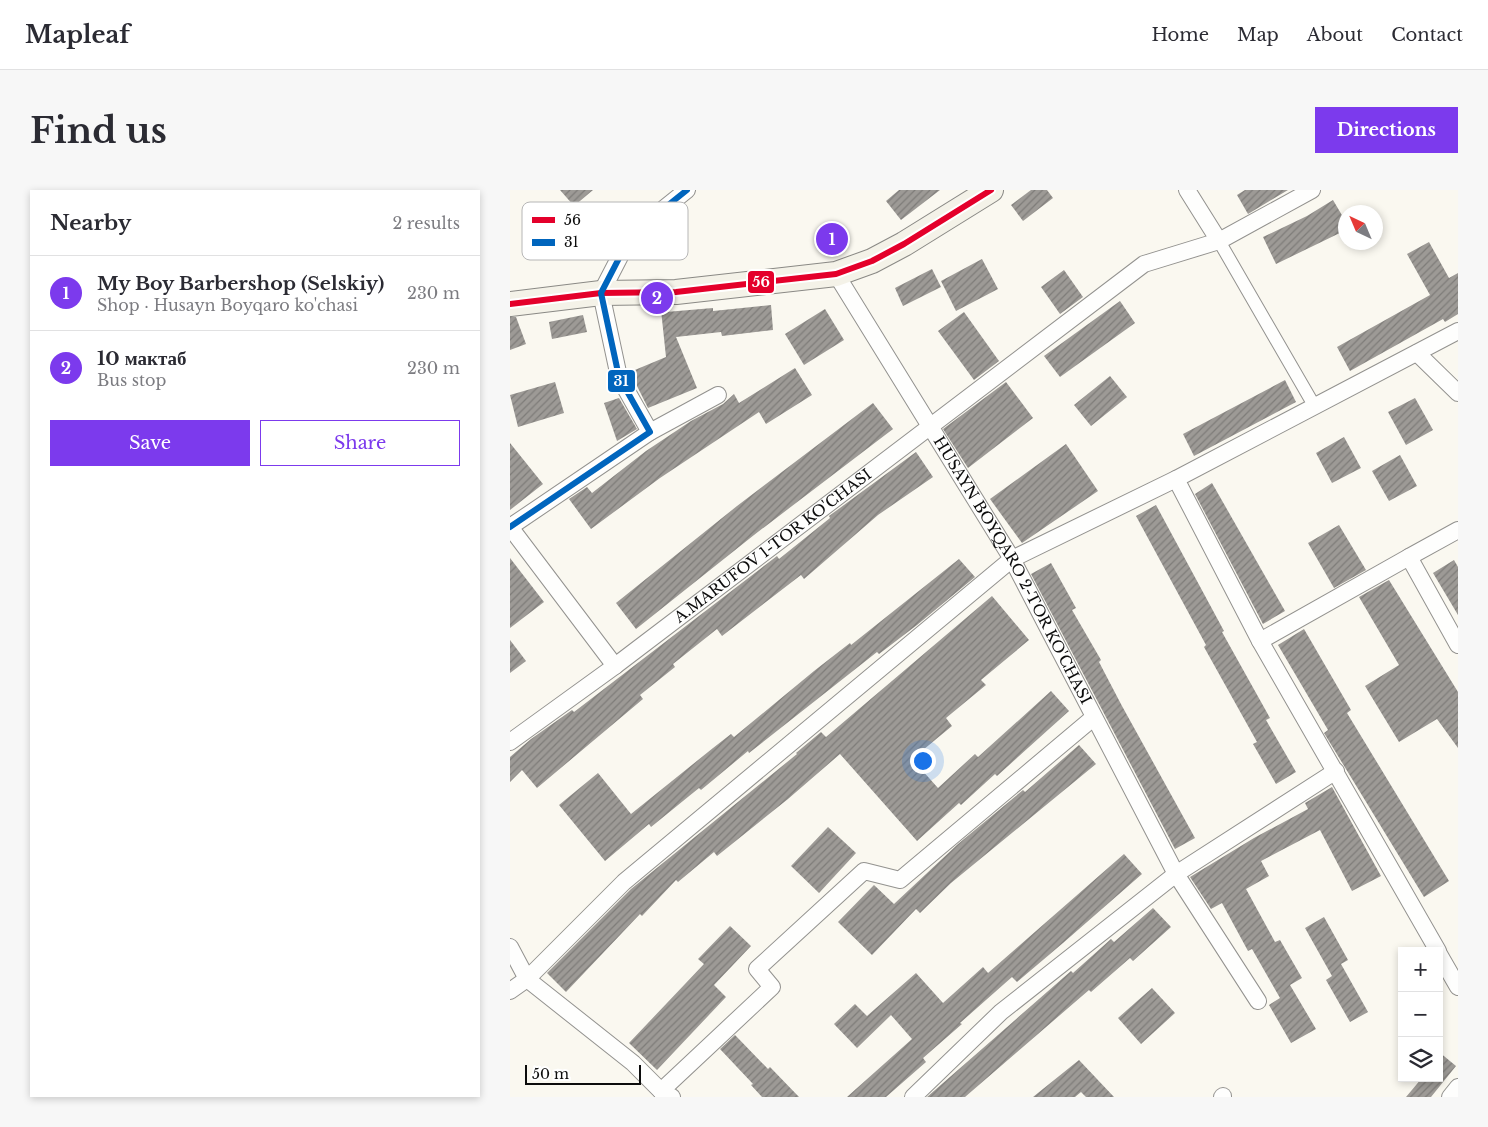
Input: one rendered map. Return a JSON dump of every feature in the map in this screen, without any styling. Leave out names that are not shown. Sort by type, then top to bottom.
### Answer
[{"type":"main road","points":[[510,304],[601,293],[676,292],[836,274],[872,261],[904,244],[991,190]]},
{"type":"street","points":[[672,202],[687,190]]},
{"type":"street","points":[[1187,190],[1219,241],[1315,407]]},
{"type":"street","name":"A.MARUFOV 1-TOR KO'CHASI","points":[[510,742],[616,666],[1144,264],[1219,241],[1312,190]]},
{"type":"street","points":[[618,260],[601,293],[619,377],[650,432]]},
{"type":"street","name":"HUSAYN BOYQARO 2-TOR KO'CHASI","points":[[836,274],[1012,559],[1093,718],[1176,874],[1258,1001]]},
{"type":"street","points":[[510,991],[527,979],[624,882],[1012,559],[1176,479],[1458,331]]},
{"type":"street","points":[[1417,353],[1458,394]]},
{"type":"street","points":[[616,666],[510,527],[650,432],[718,395]]},
{"type":"street","points":[[1176,479],[1260,641],[1435,947]]},
{"type":"street","points":[[1260,641],[1458,530]]},
{"type":"street","points":[[1409,557],[1458,645]]},
{"type":"street","points":[[510,948],[527,979],[633,1063],[666,1094],[772,987],[757,969],[864,871],[900,880],[1093,718]]},
{"type":"street","points":[[914,1097],[1001,1012],[1176,874],[1336,771]]},
{"type":"street","points":[[1443,961],[1458,987]]},
{"type":"street","points":[[1450,1097],[1458,1086]]},
{"type":"building","points":[[560,190],[593,190],[579,202],[570,202]]},
{"type":"building","points":[[899,190],[940,190],[901,220],[886,201]]},
{"type":"building","points":[[1031,190],[1047,190],[1053,198],[1023,221],[1011,205]]},
{"type":"building","points":[[1245,190],[1288,190],[1248,214],[1237,195]]},
{"type":"building","points":[[1333,200],[1338,208],[1338,234],[1276,264],[1263,237],[1307,216]]},
{"type":"building","points":[[1429,242],[1449,278],[1458,273],[1458,314],[1445,322],[1443,319],[1350,371],[1337,347],[1430,295],[1407,254]]},
{"type":"building","points":[[982,259],[998,289],[956,311],[941,281]]},
{"type":"building","points":[[932,269],[941,287],[903,306],[895,288]]},
{"type":"building","points":[[1064,270],[1083,297],[1060,314],[1041,287]]},
{"type":"building","points":[[1120,301],[1135,323],[1060,377],[1044,356]]},
{"type":"building","points":[[771,305],[773,330],[722,336],[721,332],[676,337],[697,388],[648,408],[630,372],[666,357],[661,310],[664,309],[666,312],[713,308],[713,311]]},
{"type":"building","points":[[825,309],[844,340],[804,365],[785,334]]},
{"type":"building","points":[[964,312],[999,361],[974,380],[938,331]]},
{"type":"building","points":[[583,315],[587,332],[552,339],[549,322]]},
{"type":"building","points":[[510,317],[516,317],[526,344],[510,350]]},
{"type":"building","points":[[795,368],[812,395],[766,424],[759,412],[660,478],[591,529],[569,499],[587,487],[592,493],[646,451],[691,421],[723,404],[734,394],[739,403]]},
{"type":"building","points":[[1110,376],[1127,397],[1091,426],[1074,405]]},
{"type":"building","points":[[1285,380],[1296,402],[1194,456],[1183,434]]},
{"type":"building","points":[[555,382],[564,413],[518,427],[510,395]]},
{"type":"building","points":[[1006,382],[1033,418],[968,468],[943,429]]},
{"type":"building","points":[[619,398],[637,429],[617,441],[604,403]]},
{"type":"building","points":[[1415,398],[1433,430],[1406,445],[1388,412]]},
{"type":"building","points":[[873,403],[893,429],[754,535],[636,629],[616,603],[737,506]]},
{"type":"building","points":[[1344,437],[1361,468],[1332,483],[1316,453]]},
{"type":"building","points":[[510,443],[543,484],[510,510]]},
{"type":"building","points":[[1066,444],[1098,491],[1022,543],[990,499]]},
{"type":"building","points":[[916,452],[933,477],[878,515],[804,579],[801,575],[722,636],[717,629],[673,664],[675,667],[640,695],[643,699],[537,788],[522,770],[510,782],[510,757],[531,739],[572,710],[574,712],[777,556],[779,559],[830,518],[829,516]]},
{"type":"building","points":[[1400,455],[1417,486],[1389,501],[1372,471]]},
{"type":"building","points":[[1212,483],[1285,611],[1263,624],[1195,494]]},
{"type":"building","points":[[1156,505],[1224,631],[1222,632],[1270,718],[1266,720],[1296,772],[1276,784],[1253,744],[1257,742],[1204,647],[1206,645],[1136,516]]},
{"type":"building","points":[[1339,525],[1366,570],[1334,588],[1308,543]]},
{"type":"building","points":[[510,558],[544,602],[510,628]]},
{"type":"building","points":[[959,559],[975,577],[917,625],[879,654],[877,652],[749,753],[748,751],[701,790],[699,788],[651,827],[649,824],[605,861],[559,805],[598,773],[631,814],[731,734],[734,737],[814,671],[850,643],[851,645]]},
{"type":"building","points":[[1454,560],[1458,567],[1458,615],[1433,573]]},
{"type":"building","points":[[1051,563],[1076,608],[1072,610],[1101,660],[1099,662],[1122,706],[1195,838],[1175,849],[1031,574]]},
{"type":"building","points":[[1389,580],[1458,692],[1458,748],[1437,719],[1399,742],[1365,686],[1399,665],[1359,597]]},
{"type":"building","points":[[992,596],[1029,640],[981,680],[986,685],[946,718],[952,726],[912,759],[938,788],[975,754],[978,757],[1051,691],[1069,711],[997,776],[995,774],[961,805],[959,803],[917,841],[840,754],[717,856],[714,852],[678,882],[676,880],[642,916],[640,914],[566,992],[547,973],[631,889],[797,754],[821,732],[826,737]]},
{"type":"building","points":[[1304,629],[1351,710],[1347,713],[1449,881],[1424,897],[1324,733],[1328,730],[1278,645]]},
{"type":"building","points":[[510,640],[526,661],[510,673]]},
{"type":"building","points":[[1079,745],[1096,764],[951,883],[920,913],[916,909],[872,955],[838,922],[874,885],[894,904],[958,844],[1023,790],[1025,792]]},
{"type":"building","points":[[1332,787],[1381,876],[1352,891],[1320,830],[1261,861],[1269,876],[1246,889],[1275,942],[1280,940],[1302,978],[1290,985],[1316,1029],[1291,1043],[1269,1005],[1280,998],[1252,949],[1248,951],[1222,903],[1211,909],[1190,877],[1254,838],[1308,809],[1305,803]]},
{"type":"building","points":[[828,827],[856,853],[819,893],[791,866]]},
{"type":"building","points":[[1124,854],[1142,874],[1017,982],[1012,977],[923,1058],[926,1062],[886,1097],[847,1097],[912,1039],[891,1015],[857,1048],[834,1024],[855,1004],[867,1016],[916,973],[943,1003],[983,967],[988,973]]},
{"type":"building","points":[[1153,908],[1171,927],[1133,961],[1130,958],[1091,992],[1089,990],[965,1097],[927,1097],[1071,971],[1073,973],[1111,939],[1114,942]]},
{"type":"building","points":[[1324,917],[1348,960],[1341,964],[1368,1012],[1350,1022],[1326,980],[1332,976],[1305,928]]},
{"type":"building","points":[[730,926],[751,946],[714,985],[726,997],[657,1070],[629,1043],[704,964],[698,959]]},
{"type":"building","points":[[1152,988],[1175,1013],[1141,1044],[1118,1018]]},
{"type":"building","points":[[735,1035],[799,1097],[762,1097],[751,1085],[753,1084],[720,1049]]},
{"type":"building","points":[[1443,1055],[1456,1066],[1431,1097],[1406,1097],[1419,1082],[1443,1082]]},
{"type":"building","points":[[1079,1060],[1114,1097],[1086,1097],[1081,1092],[1075,1097],[1033,1097]]},
{"type":"transit line","name":"31","points":[[672,202],[687,190]]},
{"type":"transit line","name":"56","points":[[510,304],[601,293],[676,292],[836,274],[872,261],[904,244],[991,190]]},
{"type":"transit line","name":"31","points":[[510,527],[650,432],[619,377],[601,293],[618,260]]},
{"type":"place","name":"My Boy Barbershop (Selskiy)","points":[[832,239]]},
{"type":"place","name":"10 мактаб","points":[[657,298]]}]
